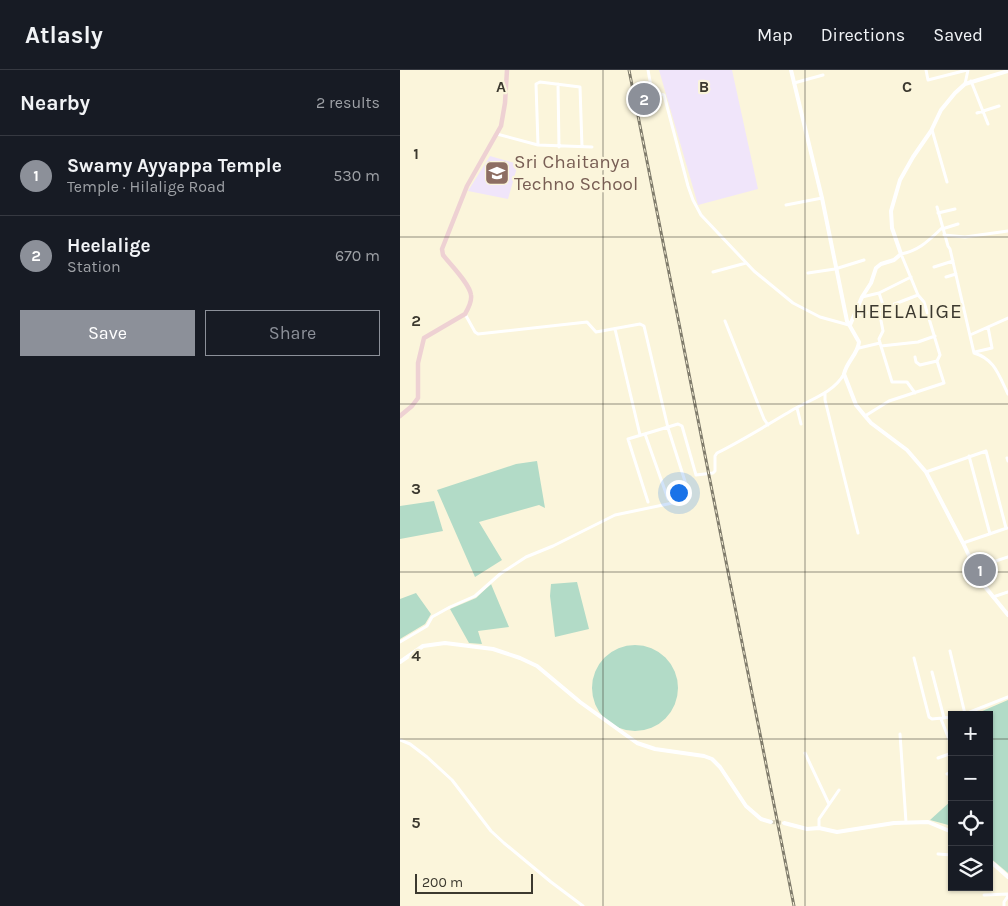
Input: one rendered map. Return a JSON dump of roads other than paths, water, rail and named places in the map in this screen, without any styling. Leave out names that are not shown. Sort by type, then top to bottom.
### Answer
[{"type":"main road","points":[[400,416],[418,398],[418,363],[424,338],[465,314],[468,308],[471,295],[468,287],[443,255],[442,249],[467,186],[502,126],[506,103],[507,70]]},
{"type":"street","points":[[648,70],[652,92],[664,95],[686,178],[697,209],[712,228],[746,263],[793,303],[820,318],[850,326]]},
{"type":"street","points":[[648,502],[628,439],[678,424],[682,426],[696,475],[713,473],[715,471],[716,452],[740,441],[825,393],[840,381],[851,358],[859,348],[859,342],[847,321],[822,198],[791,70]]},
{"type":"street","points":[[926,70],[928,80],[967,70],[965,84]]},
{"type":"street","points":[[915,357],[916,362],[920,364],[936,361],[940,355],[924,302],[918,295],[892,228],[891,211],[900,180],[931,130],[940,110],[955,93],[965,84],[1008,70]]},
{"type":"street","points":[[794,83],[823,75]]},
{"type":"street","points":[[538,145],[536,84],[540,82],[580,87],[582,147]]},
{"type":"street","points":[[971,82],[988,124]]},
{"type":"street","points":[[558,84],[559,146]]},
{"type":"street","points":[[977,113],[999,106]]},
{"type":"street","points":[[931,130],[947,182]]},
{"type":"street","points":[[497,134],[538,145],[592,147]]},
{"type":"street","points":[[786,205],[822,198]]},
{"type":"street","points":[[937,207],[944,235],[950,248],[974,352]]},
{"type":"street","points":[[938,213],[955,208]]},
{"type":"street","points":[[850,326],[862,297],[871,283],[876,268],[881,264],[894,260],[901,254],[918,249],[942,228],[958,224]]},
{"type":"street","points":[[944,235],[965,237],[1008,232]]},
{"type":"street","points":[[808,273],[835,269],[864,260]]},
{"type":"street","points":[[934,267],[953,261]]},
{"type":"street","points":[[713,272],[746,263]]},
{"type":"street","points":[[946,277],[956,274]]},
{"type":"street","points":[[862,297],[879,293],[911,277]]},
{"type":"street","points":[[879,293],[884,308]]},
{"type":"street","points":[[854,316],[879,310],[918,295]]},
{"type":"street","points":[[879,310],[883,331],[879,339],[880,345],[892,382],[907,382],[915,393]]},
{"type":"street","points":[[400,642],[427,626],[432,617],[475,596],[500,574],[526,557],[553,546],[615,515],[690,497],[668,428],[644,326],[640,324],[596,332],[587,322],[477,334],[465,314]]},
{"type":"street","points":[[970,335],[1008,318]]},
{"type":"street","points":[[725,321],[768,425]]},
{"type":"street","points":[[974,352],[992,348],[988,327]]},
{"type":"street","points":[[615,329],[640,435]]},
{"type":"street","points":[[859,348],[918,342],[935,336]]},
{"type":"street","points":[[974,352],[991,362],[1008,394]]},
{"type":"street","points":[[865,416],[889,401],[944,383],[936,361]]},
{"type":"street","points":[[844,374],[856,405],[865,416],[871,423],[906,450],[926,472],[982,583],[1008,615]]},
{"type":"street","points":[[825,393],[825,400],[858,533]]},
{"type":"street","points":[[797,408],[801,424]]},
{"type":"street","points":[[645,434],[668,499]]},
{"type":"street","points":[[926,472],[984,450],[987,452],[1007,528],[963,543]]},
{"type":"street","points":[[969,456],[990,534]]},
{"type":"street","points":[[975,568],[1008,557]]},
{"type":"street","points":[[992,597],[1008,592]]},
{"type":"street","points":[[400,662],[423,646],[445,643],[493,649],[520,658],[537,666],[580,702],[637,743],[655,749],[704,756],[712,759],[720,767],[746,806],[762,819],[770,822]]},
{"type":"street","points":[[950,650],[963,711]]},
{"type":"street","points":[[914,658],[929,717],[932,719],[948,717]]},
{"type":"street","points":[[932,672],[942,718],[948,735]]},
{"type":"street","points":[[972,711],[1008,697]]},
{"type":"street","points":[[900,734],[906,822]]},
{"type":"street","points":[[400,740],[410,744],[427,757],[452,780],[491,831],[551,882],[583,906]]},
{"type":"street","points":[[805,753],[829,804]]},
{"type":"street","points":[[938,758],[948,754]]},
{"type":"street","points":[[818,828],[818,819],[839,790]]},
{"type":"street","points":[[784,823],[807,829],[818,828],[837,832],[906,822],[928,822],[948,830]]},
{"type":"street","points":[[938,854],[948,855]]},
{"type":"street","points":[[993,864],[1008,877]]},
{"type":"street","points":[[984,896],[1008,895]]},
{"type":"street","points":[[1004,906],[1008,895]]},
{"type":"tunnel","points":[[771,822],[784,823]]},
{"type":"railway","points":[[629,70],[794,906]]},
{"type":"place","name":"Heelalige","points":[[644,99]]},
{"type":"place","name":"Sri Chaitanya Techno School","points":[[497,173]]},
{"type":"place","name":"Swamy Ayyappa Temple","points":[[980,570]]},
{"type":"district","name":"HEELALIGE","points":[[908,311]]}]
